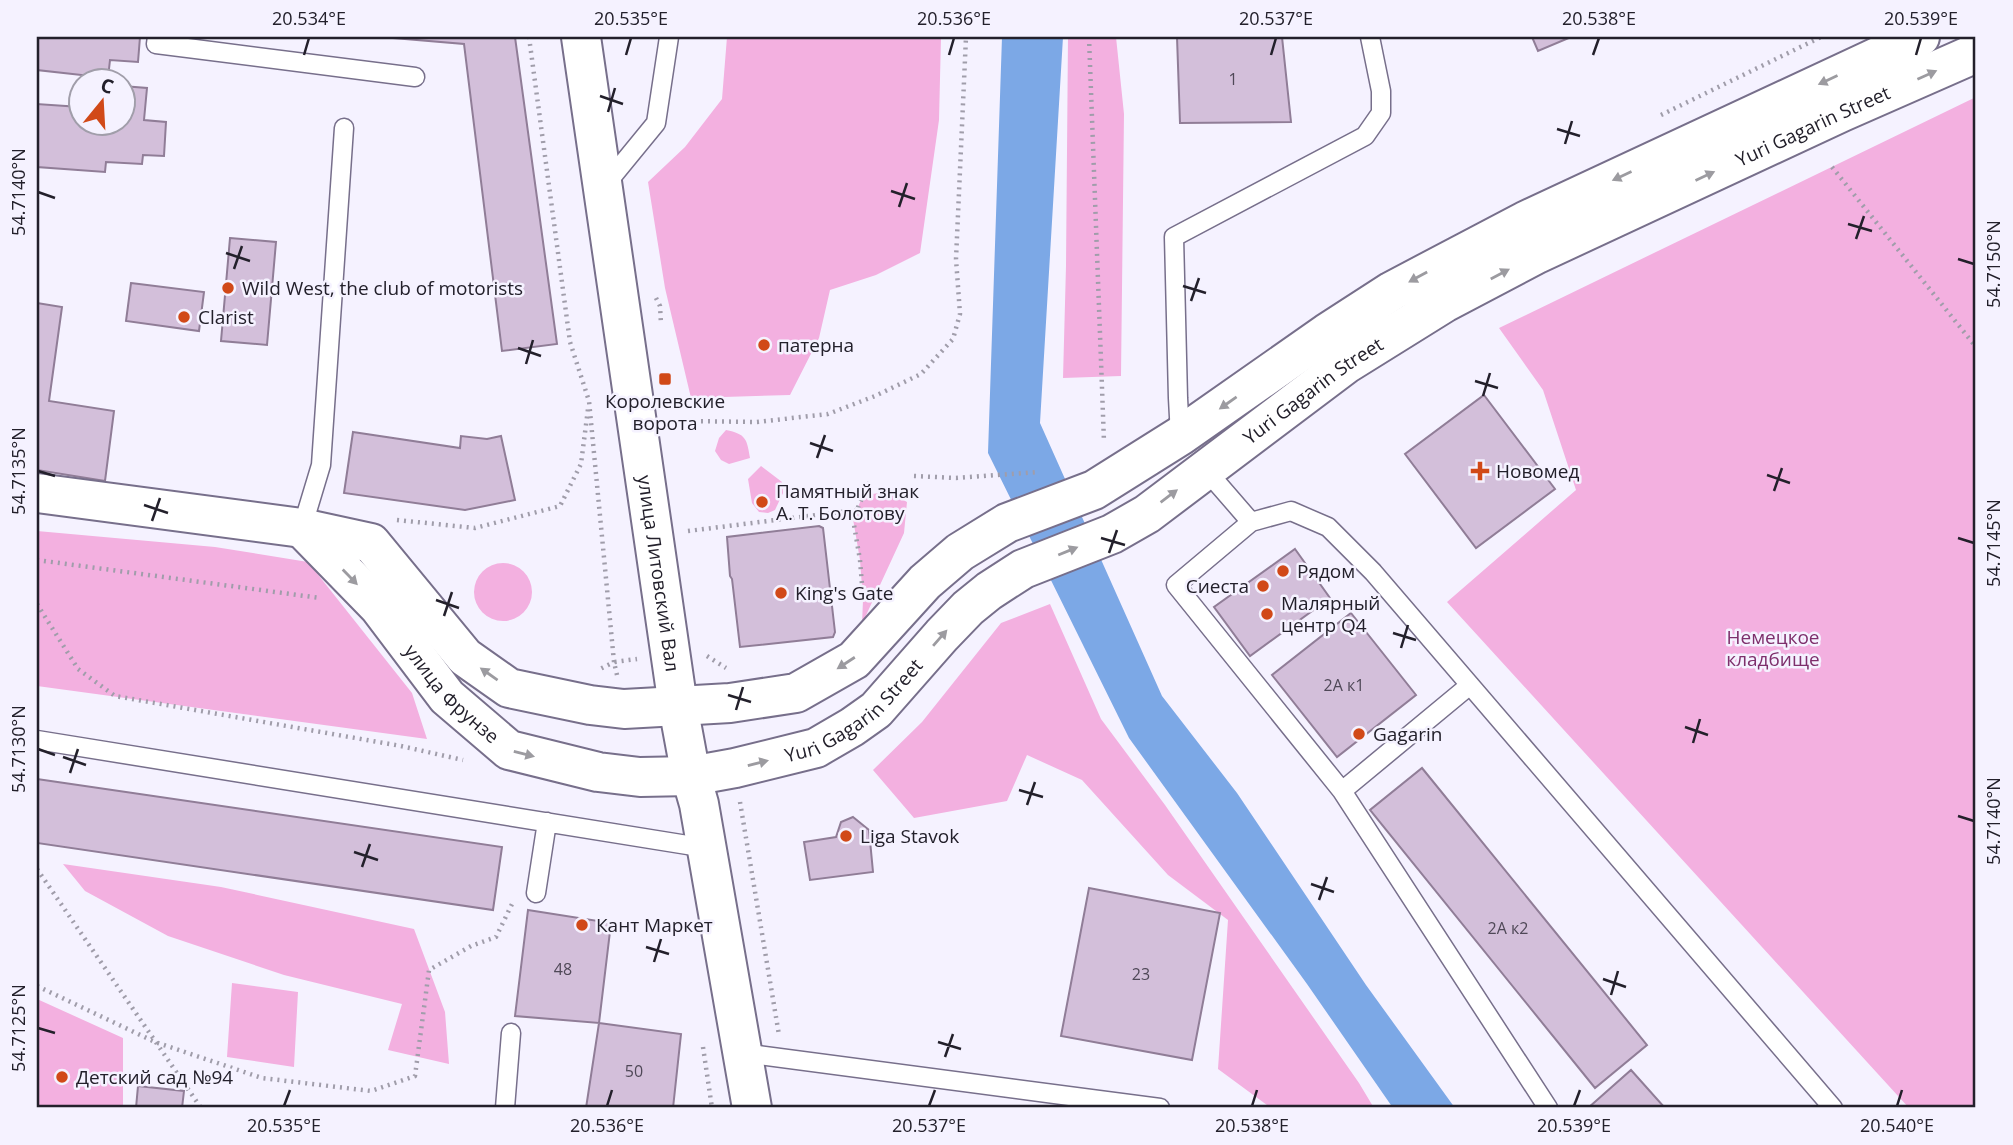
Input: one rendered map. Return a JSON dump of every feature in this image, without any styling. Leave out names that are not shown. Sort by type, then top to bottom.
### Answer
[{"type":"main road","name":"улица Литовский Вал","points":[[581,37],[678,706],[699,804],[752,1108]]},
{"type":"main road","name":"Yuri Gagarin Street","points":[[678,706],[723,704],[796,693],[853,660],[925,582],[960,552],[1007,523],[1094,490],[1180,436],[1392,291],[1525,221],[1920,37]]},
{"type":"main road","name":"Yuri Gagarin Street","points":[[691,775],[735,768],[816,748],[852,727],[876,710],[968,608],[989,591],[1024,569],[1112,534],[1147,514],[1346,364],[1444,303],[1549,248],[1976,53]]},
{"type":"main road","name":"улица Фрунзе","points":[[37,493],[302,528],[371,543],[465,657],[509,688],[590,705],[624,709],[678,706]]},
{"type":"main road","name":"улица Фрунзе","points":[[302,528],[379,607],[447,696],[509,750],[598,772],[661,778],[691,775]]},
{"type":"lane","points":[[157,37],[156,44],[415,77]]},
{"type":"lane","points":[[602,190],[656,123],[669,37]]},
{"type":"lane","points":[[1180,436],[1174,237],[1365,136],[1381,113],[1381,91],[1370,37]]},
{"type":"lane","points":[[302,528],[321,465],[344,128]]},
{"type":"lane","points":[[1206,469],[1251,522]]},
{"type":"lane","points":[[1548,1108],[1342,791],[1176,585],[1251,522],[1291,511],[1328,527],[1373,572],[1833,1108]]},
{"type":"lane","points":[[1342,791],[1470,685]]},
{"type":"lane","points":[[37,740],[706,848]]},
{"type":"lane","points":[[536,893],[547,822]]},
{"type":"lane","points":[[505,1108],[511,1033]]},
{"type":"lane","points":[[743,1053],[1160,1108]]},
{"type":"path","points":[[530,37],[570,342],[589,401],[614,662]]},
{"type":"path","points":[[687,421],[757,422],[828,414],[875,396],[922,373],[953,339],[960,314],[956,259],[966,37]]},
{"type":"path","points":[[1089,37],[1105,450]]},
{"type":"path","points":[[1832,167],[1976,347]]},
{"type":"path","points":[[393,519],[475,528],[559,506],[581,464],[589,401]]},
{"type":"path","points":[[914,476],[956,478],[1041,471]]},
{"type":"path","points":[[863,600],[853,519],[869,482]]},
{"type":"path","points":[[684,532],[857,510]]},
{"type":"path","points":[[37,560],[324,598]]},
{"type":"path","points":[[37,604],[78,669],[115,696],[401,746],[464,760]]},
{"type":"path","points":[[716,662],[723,704]]},
{"type":"path","points":[[735,768],[783,1058]]},
{"type":"path","points":[[37,986],[155,1042],[262,1078],[371,1091],[415,1076],[429,970],[471,946],[496,937],[513,900],[540,864]]},
{"type":"path","points":[[37,869],[201,1108]]},
{"type":"green space","points":[[727,37],[941,37],[939,120],[920,253],[876,275],[830,290],[819,338],[790,395],[691,398],[665,288],[648,182],[685,147],[722,99]]},
{"type":"green space","points":[[1068,37],[1116,37],[1124,114],[1121,376],[1063,378]]},
{"type":"green space","name":"Немецкое кладбище","points":[[1976,97],[1976,1108],[1909,1108],[1447,602],[1576,490],[1543,390],[1499,328]]},
{"type":"green space","points":[[726,430],[738,433],[744,438],[750,458],[729,464],[721,460],[715,451],[719,438]]},
{"type":"green space","points":[[761,466],[782,482],[783,493],[775,510],[768,513],[759,512],[752,503],[748,479]]},
{"type":"green space","points":[[889,492],[907,502],[904,533],[862,624],[860,560],[853,519],[863,495]]},
{"type":"green space","points":[[37,531],[215,547],[308,562],[412,693],[427,739],[37,686]]},
{"type":"green space","points":[[503,563],[519,568],[527,576],[532,592],[527,608],[519,616],[503,621],[487,616],[479,608],[474,592],[479,576],[487,568]]},
{"type":"green space","points":[[1050,604],[1101,719],[1165,805],[1374,1108],[1271,1108],[1218,1069],[1228,920],[1168,875],[1082,780],[1027,755],[1007,801],[914,818],[873,770],[922,722],[1001,623]]},
{"type":"green space","points":[[63,864],[221,887],[414,929],[445,1012],[449,1064],[388,1050],[402,1004],[284,975],[168,936],[85,891]]},
{"type":"green space","points":[[232,983],[298,992],[294,1067],[227,1057]]},
{"type":"green space","points":[[37,999],[123,1038],[123,1108],[37,1108]]},
{"type":"water","points":[[1002,37],[1063,37],[1040,423],[1162,696],[1237,793],[1366,985],[1455,1108],[1393,1108],[1129,738],[988,453]]},
{"type":"building","points":[[37,37],[140,37],[138,62],[110,60],[109,66],[66,66],[66,73],[37,70]]},
{"type":"building","points":[[381,37],[515,37],[557,344],[502,351],[464,44]]},
{"type":"building","points":[[1177,37],[1282,37],[1291,122],[1180,123]]},
{"type":"building","points":[[1532,37],[1571,37],[1538,51]]},
{"type":"building","points":[[136,87],[147,88],[144,120],[166,122],[164,156],[143,155],[142,164],[106,162],[105,172],[37,167],[37,104],[66,106],[66,136],[136,136]]},
{"type":"building","points":[[230,238],[276,242],[267,345],[221,341]]},
{"type":"building","points":[[131,283],[204,292],[199,331],[126,321]]},
{"type":"building","points":[[37,303],[62,307],[49,401],[114,411],[105,481],[37,470]]},
{"type":"building","name":"Новомед","points":[[1484,395],[1555,489],[1476,548],[1405,454]]},
{"type":"building","points":[[353,432],[460,448],[461,436],[487,439],[501,436],[515,500],[465,510],[344,493]]},
{"type":"building","name":"King's Gate","points":[[819,526],[823,528],[835,632],[833,637],[740,647],[727,537]]},
{"type":"building","points":[[1295,549],[1330,598],[1250,656],[1214,607]]},
{"type":"building","points":[[1351,613],[1416,695],[1337,757],[1272,675]]},
{"type":"building","points":[[1422,768],[1647,1045],[1595,1088],[1370,810]]},
{"type":"building","points":[[37,779],[502,847],[493,910],[37,843]]},
{"type":"building","points":[[853,817],[869,830],[873,872],[810,880],[804,842],[836,837],[841,822]]},
{"type":"building","points":[[1089,888],[1220,913],[1192,1060],[1061,1036]]},
{"type":"building","points":[[528,910],[611,923],[599,1023],[515,1016]]},
{"type":"building","points":[[599,1023],[681,1034],[673,1108],[586,1108]]},
{"type":"building","points":[[1631,1070],[1665,1108],[1588,1108]]},
{"type":"building","points":[[138,1086],[184,1091],[182,1108],[136,1108]]},
{"type":"place","name":"Wild West, the club of motorists","points":[[228,288]]},
{"type":"place","name":"Clarist","points":[[184,317]]},
{"type":"place","name":"патерна","points":[[764,345]]},
{"type":"place","name":"Королевские ворота","points":[[665,379]]},
{"type":"place","name":"Новомед","points":[[1480,471]]},
{"type":"place","name":"Памятный знак А. Т. Болотову","points":[[762,502]]},
{"type":"place","name":"Рядом","points":[[1283,571]]},
{"type":"place","name":"Сиеста","points":[[1263,586]]},
{"type":"place","name":"King's Gate","points":[[781,593]]},
{"type":"place","name":"Малярный центр Q4","points":[[1267,614]]},
{"type":"place","name":"Gagarin","points":[[1359,734]]},
{"type":"place","name":"Liga Stavok","points":[[846,836]]},
{"type":"place","name":"Кант Маркет","points":[[582,925]]},
{"type":"place","name":"Детский сад №94","points":[[62,1077]]}]
